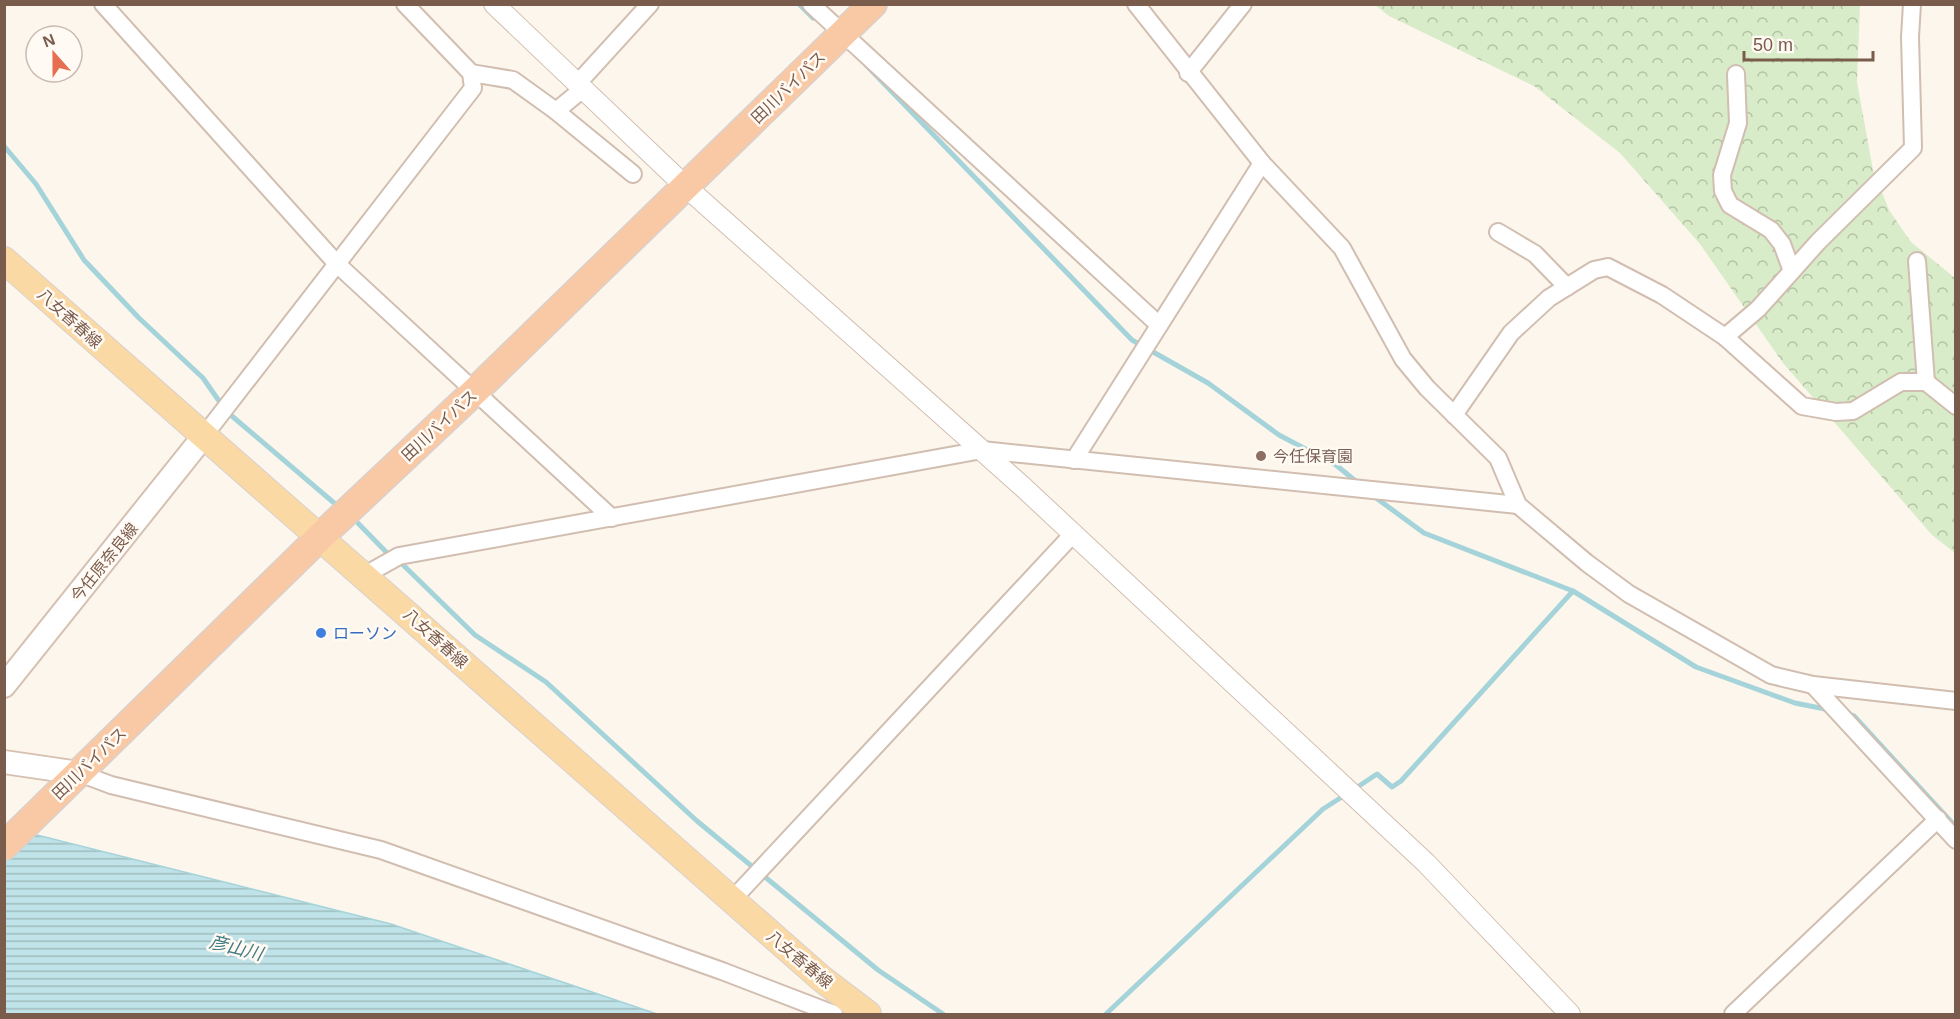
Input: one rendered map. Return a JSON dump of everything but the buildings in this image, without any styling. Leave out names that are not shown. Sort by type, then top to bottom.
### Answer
[{"type":"highway","name":"田川バイパス","points":[[4,846],[321,536],[474,392],[873,4]]},
{"type":"main road","name":"八女香春線","points":[[4,260],[203,437],[321,536],[822,979],[868,1014]]},
{"type":"main road","name":"今任原奈良線","points":[[6,679],[203,437]]},
{"type":"main road","points":[[4,762],[72,779]]},
{"type":"street","points":[[103,4],[337,264],[612,518]]},
{"type":"street","points":[[203,437],[473,88],[471,73],[405,4]]},
{"type":"street","points":[[494,4],[685,186],[982,450],[1426,863],[1570,1014]]},
{"type":"street","points":[[556,111],[581,86],[650,4]]},
{"type":"street","points":[[811,4],[1160,325]]},
{"type":"street","points":[[1136,4],[1188,73],[1262,163],[1342,248],[1403,359],[1498,458],[1518,505],[1587,563],[1629,594],[1771,675],[1813,685],[1956,701]]},
{"type":"street","points":[[1188,73],[1243,4]]},
{"type":"street","points":[[1725,338],[1758,309],[1792,271],[1913,148],[1910,37],[1912,4]]},
{"type":"street","points":[[471,73],[513,80],[556,111],[633,174]]},
{"type":"street","points":[[1736,74],[1738,123],[1722,175],[1723,191],[1730,205],[1771,230],[1782,244],[1792,271]]},
{"type":"street","points":[[1074,460],[1262,163]]},
{"type":"street","points":[[1498,232],[1535,254],[1567,287]]},
{"type":"street","points":[[1917,261],[1926,382]]},
{"type":"street","points":[[1455,415],[1511,333],[1549,298],[1594,270],[1608,267],[1662,296],[1725,338],[1802,406],[1836,412],[1853,411],[1901,382],[1926,382],[1956,406]]},
{"type":"street","points":[[365,575],[399,556],[982,450],[1518,505]]},
{"type":"street","points":[[732,900],[1073,534]]},
{"type":"street","points":[[1813,685],[1956,840]]},
{"type":"street","points":[[72,779],[111,785],[381,850],[722,971],[834,1014]]},
{"type":"street","points":[[1733,1014],[1938,819]]},
{"type":"green space","points":[[1375,5],[1860,5],[1857,82],[1873,170],[1889,210],[1911,242],[1955,278],[1955,553],[1932,535],[1783,363],[1700,244],[1620,153],[1534,86],[1389,16]]},
{"type":"water","name":"彦山川","points":[[5,827],[391,924],[657,1014],[5,1014]]},
{"type":"waterway","points":[[799,4],[813,18]]},
{"type":"waterway","points":[[866,65],[1132,340],[1208,383],[1279,435],[1336,465],[1358,483]]},
{"type":"waterway","points":[[4,146],[36,184],[84,260],[139,318],[203,378],[226,411],[340,508]]},
{"type":"waterway","points":[[1372,495],[1424,533],[1573,591],[1696,667],[1795,703],[1830,710]]},
{"type":"waterway","points":[[352,517],[392,558],[397,559],[475,635],[546,682],[697,821],[878,970],[943,1014]]},
{"type":"waterway","points":[[1353,790],[1377,774],[1392,787],[1401,781],[1573,591]]},
{"type":"waterway","points":[[1847,714],[1854,716],[1956,827]]},
{"type":"waterway","points":[[1106,1014],[1323,809],[1345,795]]},
{"type":"place","name":"今任保育園","points":[[1261,456]]},
{"type":"place","name":"ローソン","points":[[321,633]]}]
